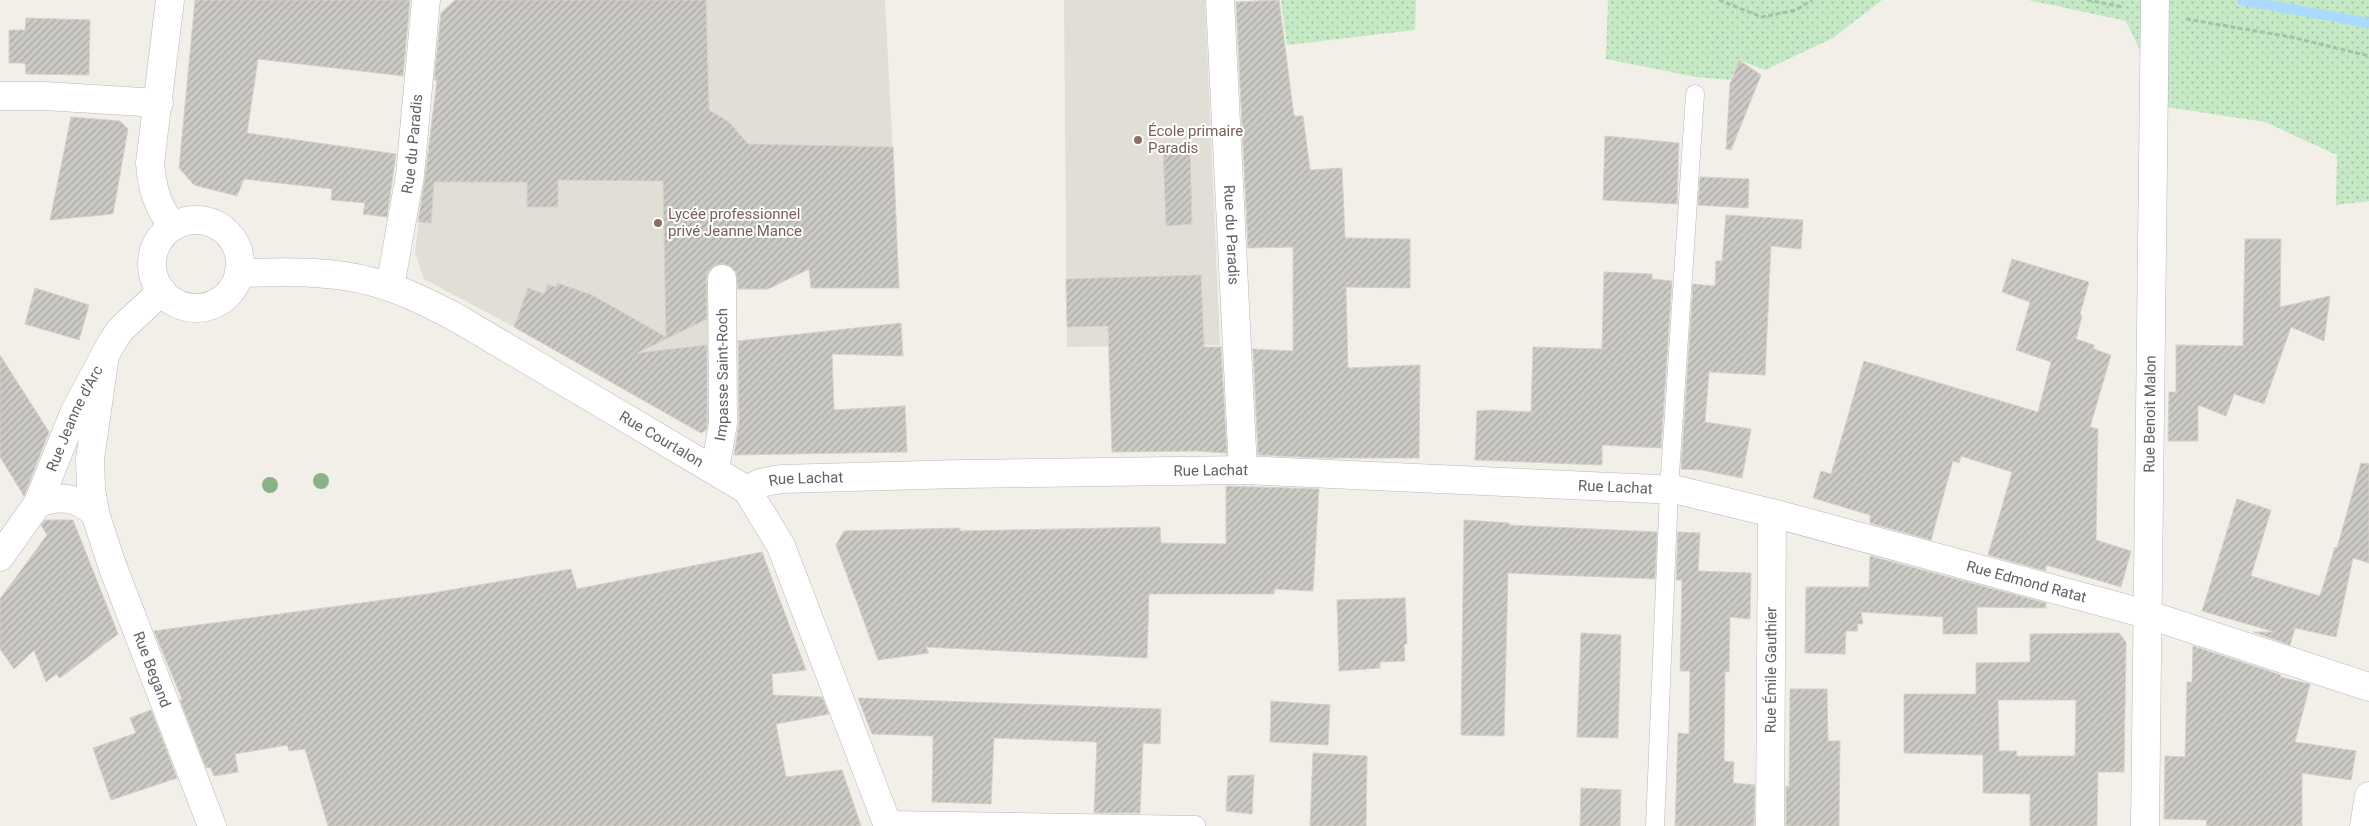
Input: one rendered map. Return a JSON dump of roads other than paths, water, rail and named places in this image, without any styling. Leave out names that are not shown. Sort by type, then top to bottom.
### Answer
[{"type":"street","points":[[170,0],[159,103],[150,163],[151,180],[161,209],[173,226]]},
{"type":"street","name":"Rue du Paradis","points":[[390,287],[410,175],[426,0]]},
{"type":"street","name":"Rue du Paradis","points":[[1220,0],[1243,470]]},
{"type":"street","name":"Rue Benoit Malon","points":[[2145,826],[2146,614],[2155,7]]},
{"type":"street","points":[[0,96],[44,96],[159,103]]},
{"type":"street","points":[[201,220],[215,224],[227,233],[235,244],[239,258],[239,273],[235,284],[228,294],[206,306],[194,308],[171,300],[162,291],[155,281],[152,269],[152,256],[163,234],[173,226],[187,221],[201,220]]},
{"type":"street","name":"Rue Courtalon","points":[[239,273],[318,274],[371,281],[422,300],[457,318],[746,490],[761,510],[782,546],[887,823]]},
{"type":"street","name":"Impasse Saint-Roch","points":[[715,470],[723,423],[722,279]]},
{"type":"street","name":"Rue Jeanne d'Arc","points":[[0,557],[38,503],[75,411],[120,330],[162,291]]},
{"type":"street","name":"Rue Begand","points":[[105,355],[90,459],[91,489],[95,513],[112,565],[212,826]]},
{"type":"street","name":"Rue Lachat","points":[[746,490],[760,483],[781,479],[960,474],[1243,470],[1674,490]]},
{"type":"street","name":"Rue Edmond Ratat","points":[[1674,490],[1772,513],[2146,614],[2369,688]]},
{"type":"street","points":[[38,503],[65,497],[83,503],[95,513]]},
{"type":"street","name":"Rue Émile Gauthier","points":[[1770,826],[1772,513]]},
{"type":"street","points":[[2364,826],[2369,796]]},
{"type":"lane","points":[[1655,826],[1695,94]]},
{"type":"lane","points":[[887,823],[1196,825]]},
{"type":"waterway","points":[[2242,0],[2369,23]]},
{"type":"place","name":"École primaire Paradis","points":[[1138,140]]},
{"type":"place","name":"Lycée professionnel privé Jeanne Mance","points":[[658,223]]}]
